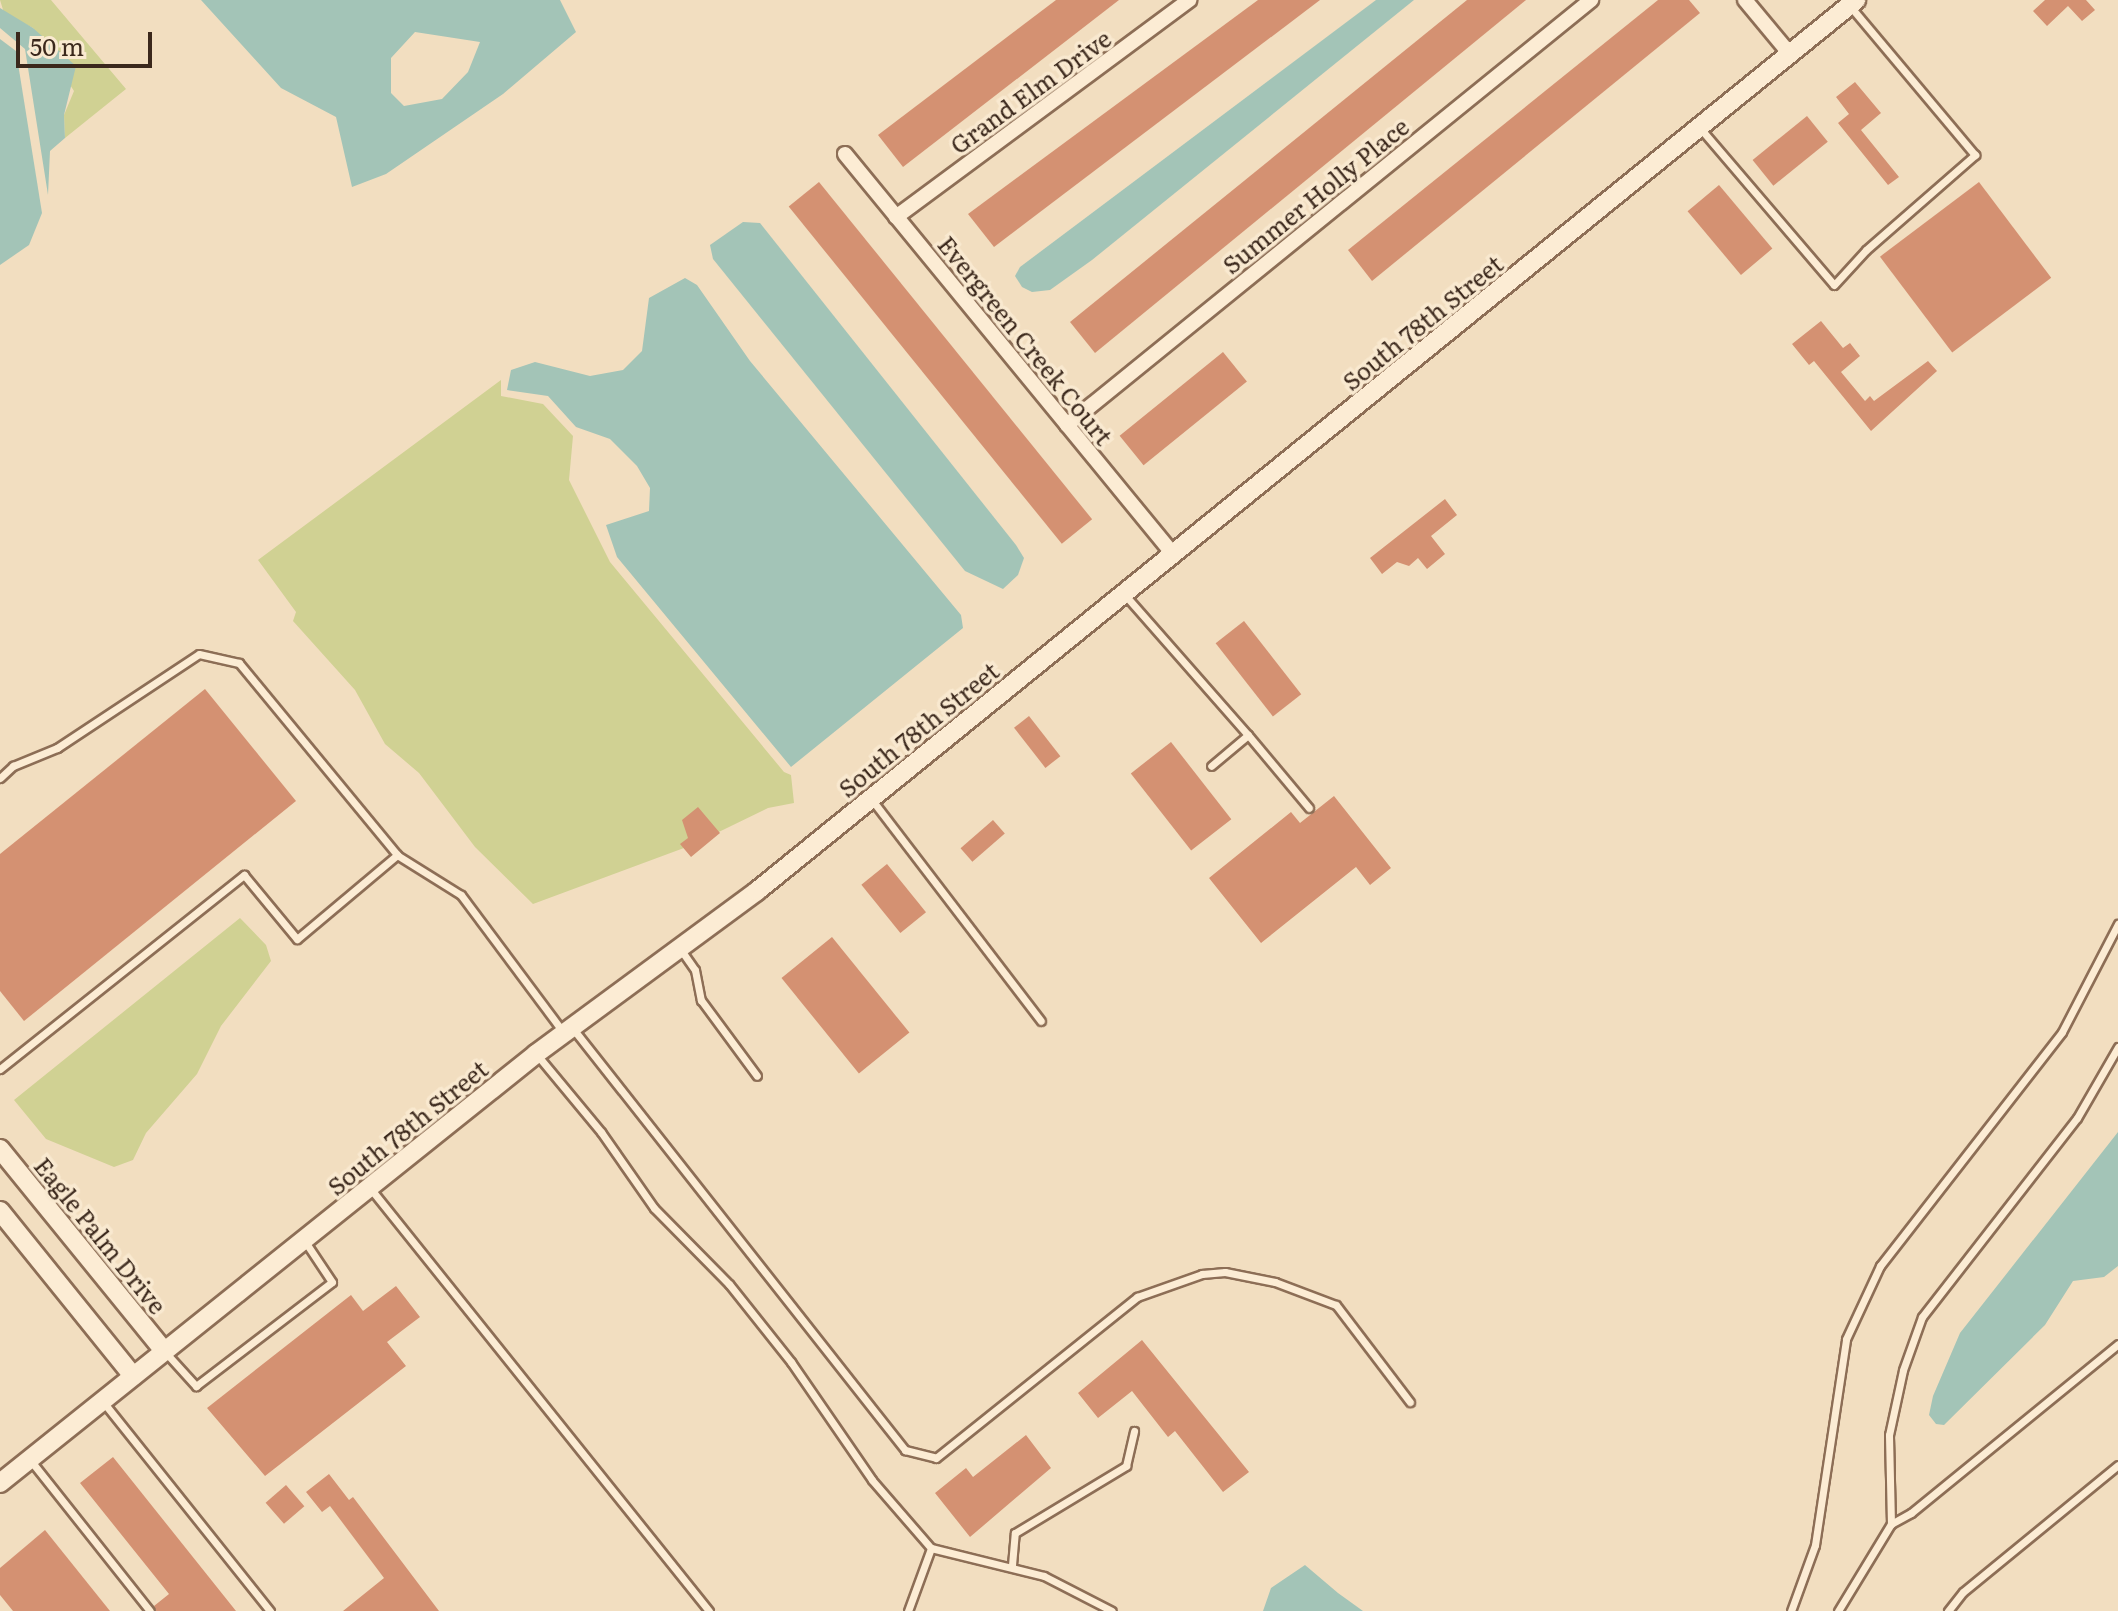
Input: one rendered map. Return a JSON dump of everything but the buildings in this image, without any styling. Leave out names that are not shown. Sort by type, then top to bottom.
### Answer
[{"type":"street","name":"Grand Elm Drive","points":[[896,217],[1189,0]]},
{"type":"street","name":"Summer Holly Place","points":[[1067,425],[1591,0]]},
{"type":"street","points":[[1745,0],[1790,54]]},
{"type":"street","name":"South 78th Street","points":[[0,1483],[536,1054],[871,798],[1853,3]]},
{"type":"street","name":"Evergreen Creek Court","points":[[845,154],[1173,554]]},
{"type":"street","name":"Eagle Palm Drive","points":[[0,1149],[164,1351]]},
{"type":"street","points":[[0,1211],[133,1376]]},
{"type":"lane","points":[[1700,128],[1834,285],[1866,250],[1975,155],[1853,3]]},
{"type":"lane","points":[[1124,594],[1309,808]]},
{"type":"lane","points":[[0,778],[13,766],[57,748],[199,654],[239,663],[397,855],[461,895],[905,1450],[936,1458],[1137,1297],[1202,1274],[1225,1272],[1275,1282],[1336,1305],[1410,1402]]},
{"type":"lane","points":[[1211,766],[1248,735]]},
{"type":"lane","points":[[871,798],[1041,1021]]},
{"type":"lane","points":[[0,1069],[244,875],[297,939],[397,855]]},
{"type":"lane","points":[[1791,1611],[1815,1545],[1846,1339],[1880,1266],[2062,1032],[2118,924]]},
{"type":"lane","points":[[679,947],[695,970],[701,1000],[757,1076]]},
{"type":"lane","points":[[1891,1524],[1889,1435],[1903,1370],[1922,1317],[2077,1118],[2118,1047]]},
{"type":"lane","points":[[536,1054],[601,1132],[654,1208],[738,1295],[872,1480],[931,1548],[1012,1565],[1112,1611]]},
{"type":"lane","points":[[370,1188],[709,1611]]},
{"type":"lane","points":[[164,1351],[196,1386],[332,1282],[304,1240]]},
{"type":"lane","points":[[1838,1611],[1891,1524],[1911,1513],[2118,1344]]},
{"type":"lane","points":[[102,1401],[270,1611]]},
{"type":"lane","points":[[1012,1565],[1015,1533],[1126,1466],[1134,1431]]},
{"type":"lane","points":[[29,1460],[150,1611]]},
{"type":"lane","points":[[1948,1611],[1963,1592],[2118,1465]]},
{"type":"lane","points":[[908,1611],[931,1548]]},
{"type":"green space","points":[[0,0],[51,0],[126,89],[65,138],[64,115],[74,91],[33,28],[4,13]]},
{"type":"green space","points":[[501,380],[501,396],[543,404],[573,436],[569,480],[610,562],[784,772],[791,775],[794,803],[768,808],[692,845],[533,904],[475,847],[419,773],[385,744],[355,690],[293,621],[296,612],[258,560]]},
{"type":"green space","points":[[240,918],[266,945],[271,961],[221,1026],[197,1074],[146,1133],[133,1160],[114,1167],[46,1139],[14,1100]]},
{"type":"shaded area","points":[[201,0],[560,0],[576,32],[503,94],[386,174],[352,187],[336,117],[281,88]],"holes":[[[415,32],[480,42],[468,72],[442,99],[404,106],[391,93],[391,58]]]},
{"type":"shaded area","points":[[1376,0],[1414,0],[1092,260],[1050,290],[1032,292],[1022,287],[1015,276],[1020,267]]},
{"type":"shaded area","points":[[0,8],[33,28],[76,66],[64,115],[65,138],[50,151],[48,195],[25,49],[0,28]]},
{"type":"shaded area","points":[[0,39],[16,51],[42,213],[29,245],[0,265]]},
{"type":"shaded area","points":[[743,222],[760,223],[1016,545],[1024,558],[1018,575],[1003,589],[965,571],[713,259],[710,245]]},
{"type":"shaded area","points":[[685,278],[697,285],[750,361],[961,615],[963,628],[791,767],[617,557],[606,525],[649,511],[650,488],[637,466],[610,439],[576,427],[548,396],[507,390],[511,370],[535,362],[590,376],[623,370],[642,351],[649,298]]},
{"type":"shaded area","points":[[2118,1132],[2118,1266],[2104,1277],[2073,1281],[2045,1325],[1944,1425],[1936,1424],[1929,1415],[1933,1396],[1960,1333]]},
{"type":"shaded area","points":[[1305,1565],[1363,1611],[1263,1611],[1271,1588]]}]
